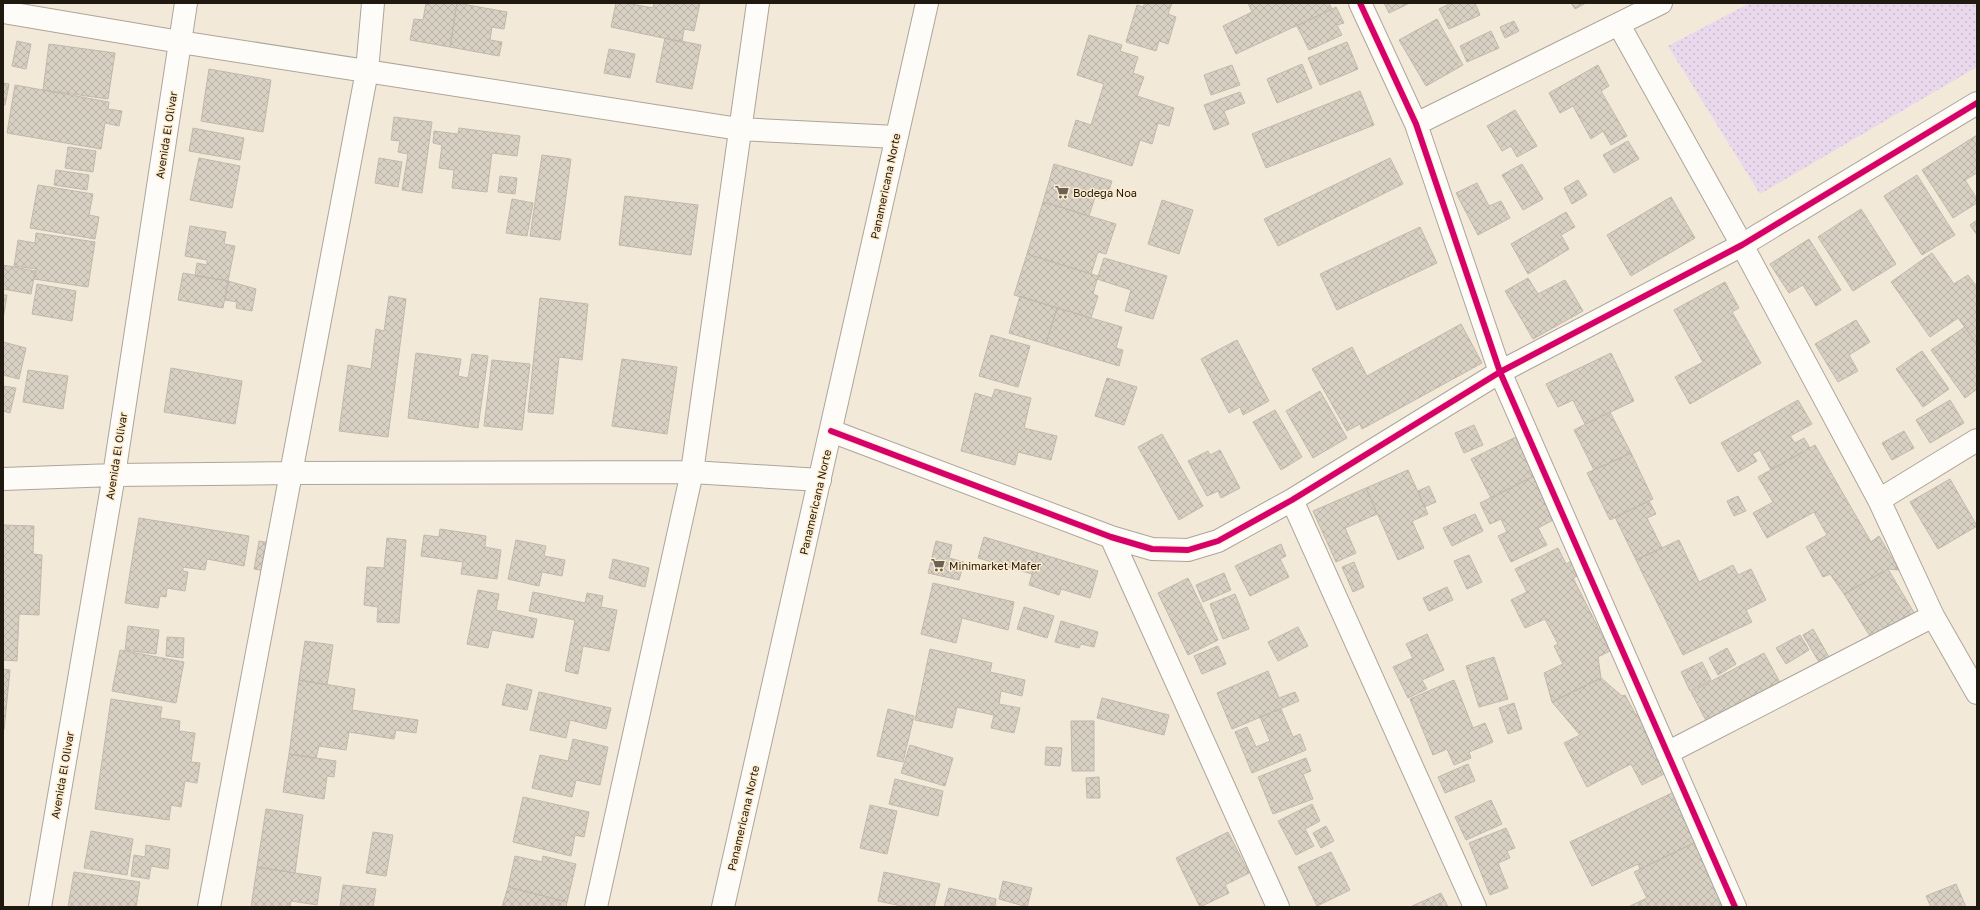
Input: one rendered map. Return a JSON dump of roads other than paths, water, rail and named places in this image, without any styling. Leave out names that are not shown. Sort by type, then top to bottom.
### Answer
[{"type":"main road","name":"Avenida El Olivar","points":[[40,907],[114,474],[186,3]]},
{"type":"main road","points":[[209,907],[367,71],[374,3]]},
{"type":"main road","points":[[596,907],[692,472],[739,129],[758,3]]},
{"type":"main road","name":"Panamericana Norte","points":[[723,907],[927,3]]},
{"type":"main road","points":[[1360,3],[1416,124],[1500,372],[1735,907]]},
{"type":"main road","points":[[1416,124],[1661,3]]},
{"type":"main road","points":[[3,12],[180,42],[739,129],[896,137]]},
{"type":"main road","points":[[1619,24],[1742,245],[1879,500],[1933,616],[1977,692]]},
{"type":"main road","points":[[831,431],[1111,537],[1152,549],[1188,550],[1218,541],[1292,500],[1500,372],[1742,245],[1977,103]]},
{"type":"main road","points":[[1879,500],[1977,440]]},
{"type":"main road","points":[[3,478],[114,474],[692,472],[820,480]]},
{"type":"main road","points":[[1292,500],[1475,907]]},
{"type":"main road","points":[[1111,537],[1278,907]]},
{"type":"main road","points":[[1667,753],[1933,616]]},
{"type":"place","name":"Bodega Noa","points":[[1062,192]]},
{"type":"place","name":"Minimarket Mafer","points":[[938,565]]}]
